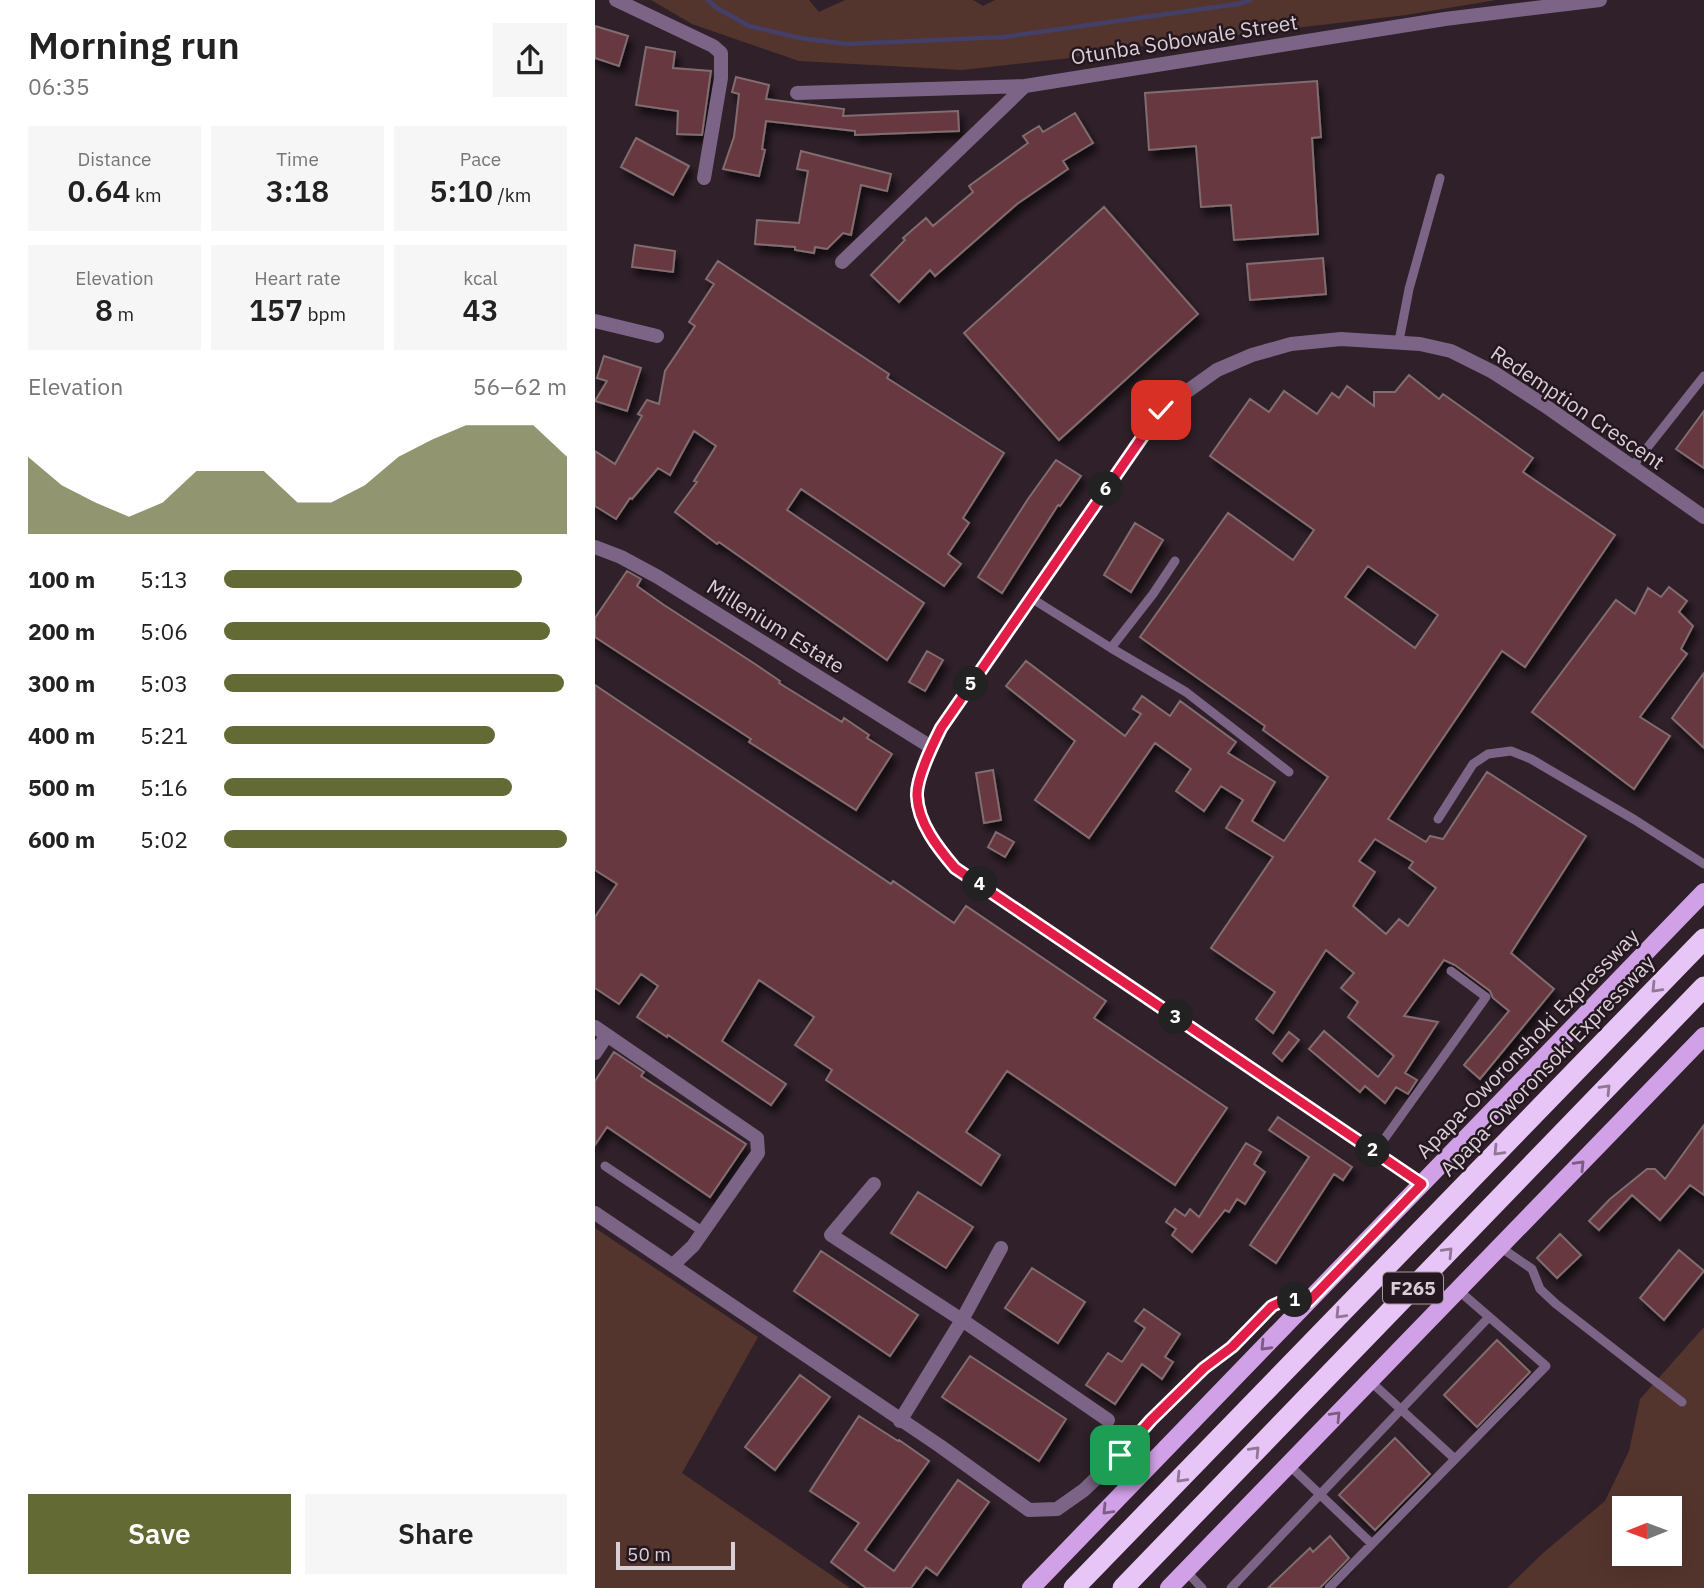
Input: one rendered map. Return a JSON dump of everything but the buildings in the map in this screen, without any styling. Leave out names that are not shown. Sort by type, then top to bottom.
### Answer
[{"type":"highway","name":"Apapa-Oworonsoki Expressway","points":[[1075,1587],[1704,939]]},
{"type":"highway","name":"F265","points":[[1123,1588],[1704,987]]},
{"type":"main road","name":"Apapa-Oworonshoki Expressway","points":[[1031,1588],[1704,892]]},
{"type":"main road","points":[[1169,1588],[1704,1036]]},
{"type":"street","points":[[616,0],[713,46],[721,53],[719,92],[703,178]]},
{"type":"street","name":"Otunba Sobowale Street","points":[[797,93],[1025,86],[1445,19],[1600,0]]},
{"type":"street","points":[[842,262],[1025,86]]},
{"type":"street","points":[[595,321],[657,337]]},
{"type":"street","name":"Redemption Crescent","points":[[1422,1184],[955,868],[937,846],[923,820],[917,795],[931,747],[941,728],[1161,410],[1217,370],[1252,355],[1291,344],[1341,339],[1398,341],[1451,351],[1493,372],[1704,517]]},
{"type":"street","name":"Millenium Estate","points":[[597,551],[621,557],[658,577],[931,747]]},
{"type":"street","points":[[595,1053],[601,1031],[757,1138],[759,1143],[758,1153],[693,1246],[673,1265]]},
{"type":"street","points":[[874,1184],[831,1235],[1108,1420]]},
{"type":"street","points":[[595,1213],[940,1446],[1029,1510],[1057,1509],[1084,1490],[1204,1368],[1232,1347],[1272,1306],[1283,1301],[1309,1301]]},
{"type":"street","points":[[900,1421],[962,1320],[1001,1248]]},
{"type":"lane","points":[[1398,341],[1409,289],[1440,178]]},
{"type":"lane","points":[[1632,467],[1704,376]]},
{"type":"lane","points":[[1111,648],[1175,561]]},
{"type":"lane","points":[[1031,598],[1187,692],[1289,772]]},
{"type":"lane","points":[[1438,819],[1473,764],[1488,754],[1511,751],[1531,759],[1704,864]]},
{"type":"lane","points":[[1375,1152],[1486,997],[1451,971]]},
{"type":"lane","points":[[605,1166],[702,1231]]},
{"type":"lane","points":[[1500,1247],[1532,1269],[1540,1289],[1556,1304],[1682,1402]]},
{"type":"lane","points":[[1329,1588],[1546,1366],[1458,1290]]},
{"type":"lane","points":[[1231,1588],[1489,1317]]},
{"type":"lane","points":[[1370,1381],[1455,1459]]},
{"type":"lane","points":[[1289,1465],[1372,1544]]},
{"type":"lane","points":[[1185,1571],[1202,1588]]},
{"type":"shaded area","points":[[651,0],[809,0],[819,12],[845,0],[973,0],[983,6],[995,0],[1496,0],[1406,15],[962,70],[799,61],[692,24]]},
{"type":"shaded area","points":[[595,1228],[758,1337],[682,1473],[850,1588],[595,1588]]},
{"type":"shaded area","points":[[1704,1327],[1704,1588],[1507,1588],[1543,1553],[1605,1501],[1629,1451],[1640,1399]]},
{"type":"waterway","points":[[708,0],[749,26],[800,38],[847,44],[1004,37],[1238,4],[1250,0]]},
{"type":"route","points":[[1120,1455],[1204,1368],[1232,1347],[1272,1306],[1283,1301],[1309,1301],[1422,1184],[955,868],[937,846],[923,820],[917,795],[931,747],[941,728],[1161,410]]}]
